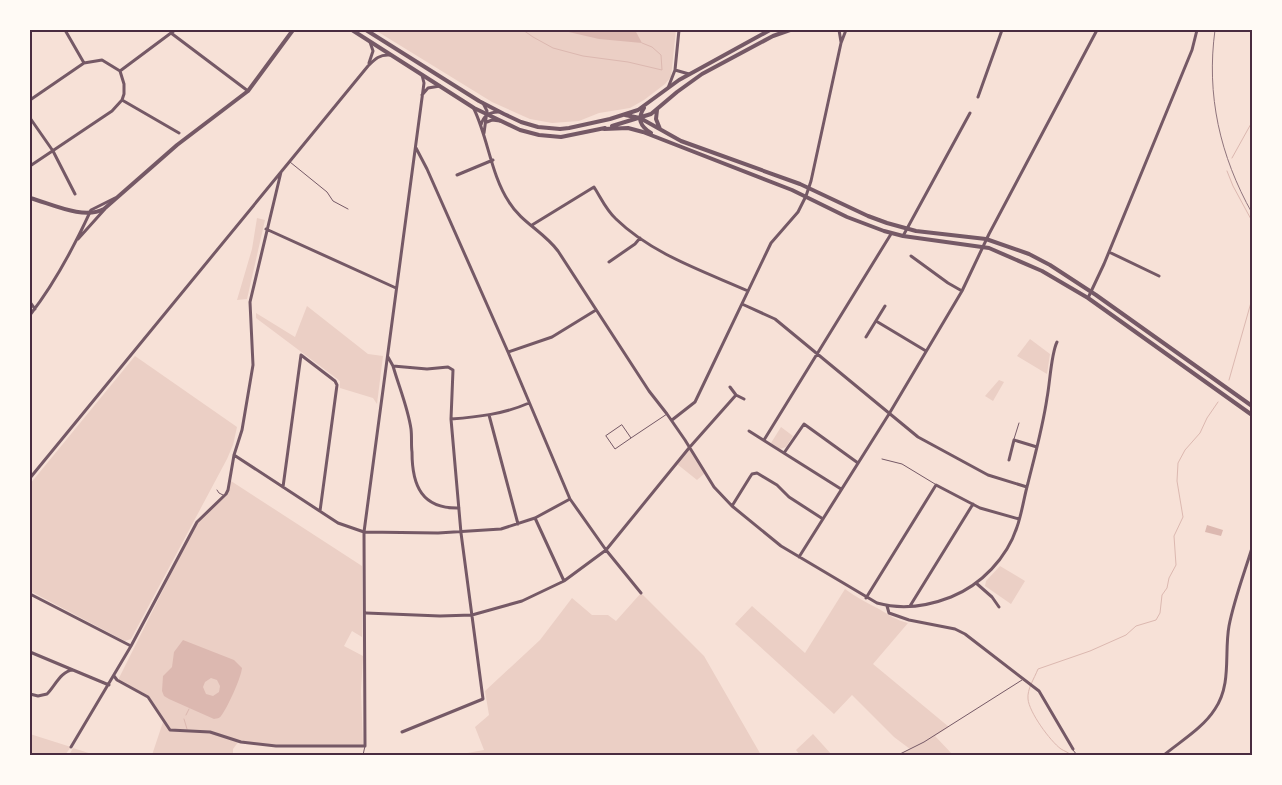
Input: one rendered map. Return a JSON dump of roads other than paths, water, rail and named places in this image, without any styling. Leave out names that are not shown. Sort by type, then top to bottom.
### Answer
[{"type":"street","points":[[65,30],[84,63]]},
{"type":"street","points":[[76,241],[116,198],[177,145],[248,91],[292,30]]},
{"type":"street","points":[[352,30],[487,115],[530,134],[554,136],[572,136],[651,114],[702,74],[773,36],[790,30]]},
{"type":"street","points":[[366,30],[501,112],[521,122],[538,127],[560,129],[625,115],[645,106],[667,88],[690,74],[770,30]]},
{"type":"street","points":[[667,88],[676,70],[679,30]]},
{"type":"street","points":[[839,30],[841,43]]},
{"type":"street","points":[[672,420],[694,402],[771,243],[778,232],[798,212],[806,196],[841,43],[846,30]]},
{"type":"street","points":[[978,97],[1002,30]]},
{"type":"street","points":[[799,557],[889,414],[962,291],[986,239],[1097,30]]},
{"type":"street","points":[[1088,298],[1109,252],[1195,42],[1198,30]]},
{"type":"street","points":[[120,71],[173,31],[248,91]]},
{"type":"street","points":[[368,66],[373,51],[370,42]]},
{"type":"street","points":[[30,478],[368,66],[377,57],[391,55]]},
{"type":"street","points":[[30,100],[84,63],[102,60],[120,71],[125,90],[122,100],[112,111],[30,166]]},
{"type":"street","points":[[676,70],[690,74]]},
{"type":"street","points":[[114,676],[117,680],[148,697],[170,730],[210,732],[241,742],[276,746],[365,746],[366,613],[364,532],[424,83],[422,75]]},
{"type":"street","points":[[422,95],[428,88],[440,86]]},
{"type":"street","points":[[122,100],[179,133]]},
{"type":"street","points":[[482,102],[487,115],[484,134]]},
{"type":"street","points":[[645,106],[640,118],[642,126],[663,140]]},
{"type":"street","points":[[474,108],[508,202],[514,210],[556,247],[649,391],[672,420],[714,487],[732,506],[768,536],[866,598],[888,606],[910,607],[945,599],[976,583],[1000,559],[1013,538],[1019,519],[1037,447],[1057,342]]},
{"type":"street","points":[[657,109],[656,118],[660,129]]},
{"type":"street","points":[[481,127],[482,120],[487,115],[496,111],[501,112]]},
{"type":"street","points":[[903,236],[905,229],[970,113]]},
{"type":"street","points":[[625,115],[640,118],[682,141],[809,188],[868,216],[905,229],[986,239],[1036,258],[1092,292],[1252,406]]},
{"type":"street","points":[[30,118],[53,151],[75,194]]},
{"type":"street","points":[[487,123],[492,120],[500,121]]},
{"type":"street","points":[[604,128],[634,129],[806,196],[847,217],[891,234],[983,246],[1006,254],[1034,267],[1088,298],[1252,415]]},
{"type":"street","points":[[415,147],[428,169],[570,498],[606,550],[641,593]]},
{"type":"street","points":[[457,175],[492,160]]},
{"type":"street","points":[[71,747],[131,646],[197,522],[226,494],[231,481],[234,455],[242,430],[253,365],[250,302],[280,172]]},
{"type":"street","points":[[532,225],[594,187],[604,205],[615,218],[640,238],[666,253],[748,291]]},
{"type":"street","points":[[30,198],[89,214],[105,209]]},
{"type":"street","points":[[30,316],[50,289],[93,207],[116,198]]},
{"type":"street","points":[[266,229],[396,288]]},
{"type":"street","points":[[764,440],[888,242],[891,234]]},
{"type":"street","points":[[609,262],[635,244],[640,238]]},
{"type":"street","points":[[1109,252],[1159,276]]},
{"type":"street","points":[[911,256],[948,284],[962,291]]},
{"type":"street","points":[[30,302],[35,309]]},
{"type":"street","points":[[742,304],[775,319],[913,434],[996,479],[1026,487]]},
{"type":"street","points":[[866,337],[885,306]]},
{"type":"street","points":[[508,352],[552,337],[596,310]]},
{"type":"street","points":[[876,321],[926,352]]},
{"type":"street","points":[[283,487],[301,355],[336,382],[337,390],[320,512]]},
{"type":"street","points":[[388,357],[393,366],[411,428],[412,462],[419,488],[424,497],[436,505],[443,508],[459,508]]},
{"type":"street","points":[[393,366],[421,369],[450,368],[453,371],[451,419],[461,532],[482,700],[402,732]]},
{"type":"street","points":[[730,386],[736,394],[744,399]]},
{"type":"street","points":[[366,613],[433,616],[472,615],[522,602],[564,581],[606,550],[689,448],[736,394]]},
{"type":"street","points":[[451,419],[489,415],[508,411],[529,403]]},
{"type":"street","points":[[489,415],[518,524]]},
{"type":"street","points":[[784,453],[804,424],[858,463]]},
{"type":"street","points":[[749,431],[841,489]]},
{"type":"street","points":[[1010,460],[1014,440],[1037,447]]},
{"type":"street","points":[[234,455],[338,523],[364,532],[417,534],[501,529],[535,518],[570,498]]},
{"type":"street","points":[[732,506],[752,474],[757,473],[777,485],[789,497],[823,519]]},
{"type":"street","points":[[866,598],[936,485],[973,504],[1019,519]]},
{"type":"street","points":[[910,607],[973,504]]},
{"type":"street","points":[[535,518],[564,581]]},
{"type":"street","points":[[1164,755],[1204,722],[1219,704],[1224,689],[1229,624],[1252,548]]},
{"type":"street","points":[[976,583],[992,597],[999,607]]},
{"type":"street","points":[[30,594],[131,646]]},
{"type":"street","points":[[888,606],[889,613],[899,618],[960,631],[1032,684],[1044,697],[1073,749]]},
{"type":"street","points":[[30,652],[109,685]]},
{"type":"street","points":[[30,694],[38,696],[46,694],[65,672],[73,670]]},
{"type":"lane","points":[[290,161],[327,192],[333,201],[348,209]]},
{"type":"lane","points":[[631,438],[622,426],[606,436],[615,449],[668,414]]},
{"type":"lane","points":[[1014,440],[1019,423]]},
{"type":"lane","points":[[882,459],[902,464],[936,485]]},
{"type":"lane","points":[[217,490],[220,494],[226,494]]},
{"type":"lane","points":[[898,755],[924,742],[1026,680]]},
{"type":"lane","points":[[363,755],[365,746]]},
{"type":"lane","points":[[1073,749],[1078,755]]},
{"type":"waterway","points":[[523,30],[553,48],[583,56],[628,62],[662,70],[661,55],[652,47],[642,43]]},
{"type":"waterway","points":[[1232,158],[1252,122]]},
{"type":"waterway","points":[[1227,171],[1252,221]]},
{"type":"waterway","points":[[1229,380],[1252,299]]},
{"type":"waterway","points":[[1071,755],[1056,745],[1032,711],[1028,699],[1031,684],[1038,669],[1090,651],[1126,635],[1136,626],[1156,620],[1160,613],[1162,595],[1167,588],[1169,578],[1176,565],[1174,536],[1183,517],[1177,481],[1178,463],[1185,450],[1200,433],[1218,402]]},
{"type":"waterway","points":[[186,715],[189,709]]},
{"type":"waterway","points":[[184,719],[187,729]]},
{"type":"railway","points":[[1215,30],[1212,78],[1218,124],[1231,170],[1252,213]]}]
